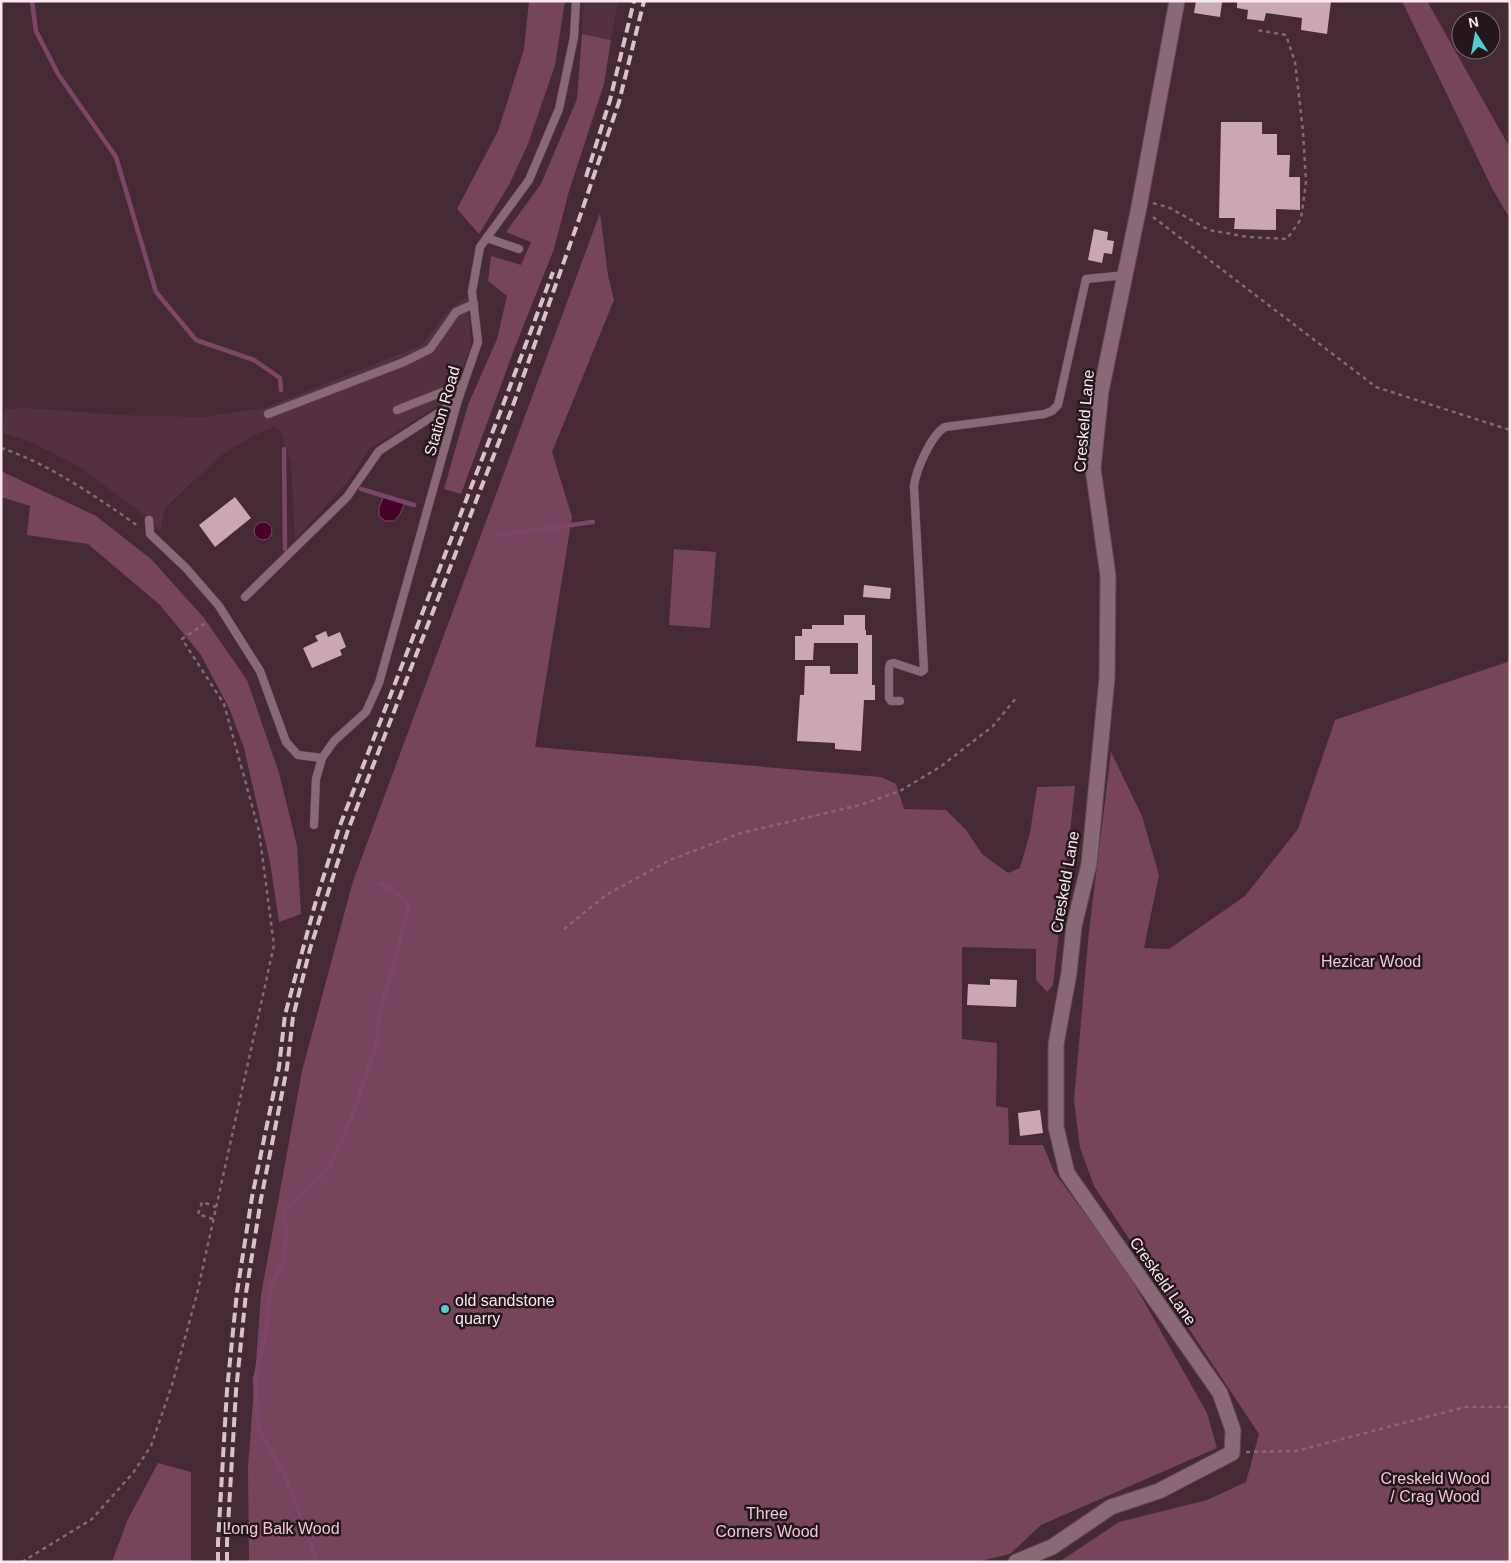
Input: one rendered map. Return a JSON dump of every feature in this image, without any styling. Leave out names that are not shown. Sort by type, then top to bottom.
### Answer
[{"type":"street","name":"Creskeld Lane","points":[[1177,1],[1126,275],[1101,390],[1094,468],[1108,576],[1107,678],[1089,864],[1074,926],[1069,973],[1056,1044],[1056,1127],[1067,1173],[1220,1393],[1233,1430],[1232,1452]]},
{"type":"street","points":[[1016,1562],[1052,1547],[1111,1507],[1160,1491],[1232,1452]]},
{"type":"lane","name":"Station Road","points":[[314,825],[316,779],[322,758],[334,741],[366,712],[379,683],[458,400],[478,342],[472,292],[480,247],[529,180],[559,109],[574,37],[576,1]]},
{"type":"lane","points":[[486,238],[519,249]]},
{"type":"lane","points":[[900,701],[891,701],[889,698],[890,664],[894,663],[921,672],[924,670],[914,486],[917,473],[935,437],[939,430],[945,427],[1044,414],[1058,406],[1086,279],[1126,275]]},
{"type":"lane","points":[[268,414],[370,376],[430,349],[456,312],[474,304]]},
{"type":"lane","points":[[397,410],[463,384]]},
{"type":"lane","points":[[245,597],[347,497],[379,451],[458,400]]},
{"type":"lane","points":[[148,520],[150,534],[186,568],[219,606],[260,672],[286,742],[298,755],[322,758]]},
{"type":"path","points":[[1140,203],[1170,208],[1209,230],[1248,237],[1287,239],[1301,218],[1306,182],[1303,131],[1295,62],[1286,35],[1257,30]]},
{"type":"path","points":[[1140,203],[1376,387],[1510,430]]},
{"type":"path","points":[[1,448],[22,455],[100,499],[150,534]]},
{"type":"path","points":[[22,1562],[92,1519],[133,1473],[151,1446],[177,1367],[197,1294],[274,946],[259,832],[224,704],[182,639],[207,622]]},
{"type":"path","points":[[564,929],[606,895],[670,860],[741,833],[860,806],[900,791],[940,767],[993,726],[1017,697]]},
{"type":"path","points":[[213,1219],[198,1214],[202,1202],[216,1207]]},
{"type":"path","points":[[1232,1452],[1296,1451],[1465,1407],[1510,1407]]},
{"type":"shaded area","points":[[584,1],[618,1],[611,40],[582,34]]},
{"type":"shaded area","points":[[467,296],[471,345],[454,395],[368,450],[350,479],[295,539],[291,462],[281,432],[274,427],[256,434],[223,454],[190,484],[165,508],[160,531],[140,511],[78,466],[29,441],[3,433],[5,409],[26,408],[119,415],[202,417],[265,408],[422,345],[449,310]]},
{"type":"shaded area","points":[[384,496],[405,502],[400,514],[394,521],[385,521],[379,516],[379,507]]},
{"type":"shaded area","points":[[259,522],[267,522],[272,527],[270,538],[259,540],[254,535],[254,527]]},
{"type":"green space","points":[[529,1],[565,1],[555,65],[528,144],[509,185],[479,234],[457,209],[498,131],[524,49]]},
{"type":"green space","points":[[1402,1],[1427,1],[1451,44],[1451,60],[1460,60],[1510,148],[1510,219],[1492,188]]},
{"type":"green space","points":[[582,34],[611,40],[604,84],[569,191],[554,249],[515,347],[461,494],[444,489],[468,405],[497,339],[507,296],[488,281],[491,256],[521,265],[531,242],[506,232],[541,184],[577,99]]},
{"type":"green space","name":"Three Corners Wood","points":[[600,213],[608,275],[614,300],[552,452],[572,517],[535,747],[881,777],[896,784],[904,809],[946,810],[966,830],[982,854],[1008,873],[1020,868],[1030,833],[1037,787],[1075,786],[1053,985],[1047,992],[1036,980],[1036,949],[962,947],[962,1039],[997,1043],[996,1106],[1008,1108],[1009,1145],[1043,1145],[1054,1172],[1124,1266],[1207,1413],[1217,1448],[1041,1525],[1010,1554],[976,1562],[249,1562],[248,1467],[261,1295],[302,1071],[353,881]]},
{"type":"green space","points":[[1,471],[96,516],[151,559],[204,618],[247,680],[279,773],[297,846],[301,914],[279,922],[270,862],[244,748],[230,710],[201,655],[160,605],[88,544],[27,535],[30,506],[1,497]]},
{"type":"green space","points":[[674,549],[716,552],[710,628],[669,625]]},
{"type":"green space","points":[[1510,661],[1510,1562],[1059,1562],[1119,1522],[1207,1500],[1246,1482],[1259,1434],[1094,1186],[1080,1148],[1074,1100],[1089,931],[1111,752],[1142,816],[1159,875],[1144,948],[1169,949],[1245,896],[1298,829],[1335,720]]},
{"type":"green space","name":"Long Balk Wood","points":[[158,1463],[191,1472],[191,1562],[112,1562],[127,1521]]},
{"type":"building","points":[[1196,1],[1222,2],[1220,17],[1194,13]]},
{"type":"building","points":[[1237,1],[1331,1],[1327,34],[1301,30],[1302,18],[1266,13],[1264,21],[1247,19],[1248,10],[1237,8]]},
{"type":"building","points":[[1221,122],[1262,122],[1262,134],[1277,134],[1277,155],[1290,155],[1289,177],[1300,177],[1300,210],[1276,209],[1276,230],[1234,229],[1235,218],[1219,218]]},
{"type":"building","points":[[1094,229],[1108,232],[1107,240],[1114,241],[1112,254],[1104,253],[1102,263],[1088,260]]},
{"type":"building","points":[[235,497],[251,518],[215,547],[199,525]]},
{"type":"building","points":[[864,585],[891,588],[890,599],[863,597]]},
{"type":"building","points":[[844,615],[865,615],[866,635],[872,635],[872,685],[875,685],[875,700],[864,700],[861,751],[835,749],[835,743],[797,741],[800,695],[804,695],[805,666],[830,666],[830,674],[858,674],[858,643],[814,643],[813,660],[795,660],[795,636],[802,636],[802,629],[812,629],[812,625],[844,625]]},
{"type":"building","points":[[326,631],[328,637],[340,632],[346,647],[340,650],[342,655],[312,668],[303,648],[318,641],[315,636]]},
{"type":"building","points":[[990,979],[1017,980],[1016,1007],[967,1005],[968,984],[990,985]]},
{"type":"building","points":[[1040,1110],[1043,1133],[1020,1136],[1018,1113]]},
{"type":"waterway","points":[[32,1],[36,31],[58,74],[116,157],[156,292],[196,340],[254,360],[280,378],[281,390]]},
{"type":"waterway","points":[[284,449],[285,549]]},
{"type":"waterway","points":[[361,489],[414,505]]},
{"type":"waterway","points":[[500,535],[593,522]]},
{"type":"waterway","points":[[317,1562],[285,1475],[259,1430],[255,1380],[267,1324],[270,1286],[284,1263],[286,1229],[283,1211],[328,1170],[351,1119],[378,1040],[379,1016],[409,907],[399,895],[380,884]]},
{"type":"railway","points":[[586,177],[610,100],[634,1]]},
{"type":"railway","points":[[227,1562],[236,1391],[246,1293],[261,1199],[287,1068],[293,1017],[310,949],[348,830],[511,411],[578,222],[619,102],[644,1]]},
{"type":"railway","points":[[218,1562],[227,1390],[237,1292],[252,1197],[279,1067],[285,1015],[317,897],[339,828],[553,272]]},
{"type":"place","name":"old sandstone quarry","points":[[445,1309]]},
{"type":"park label","name":"Hezicar Wood","points":[[1371,961]]},
{"type":"park label","name":"Creskeld Wood / Crag Wood","points":[[1435,1487]]}]
